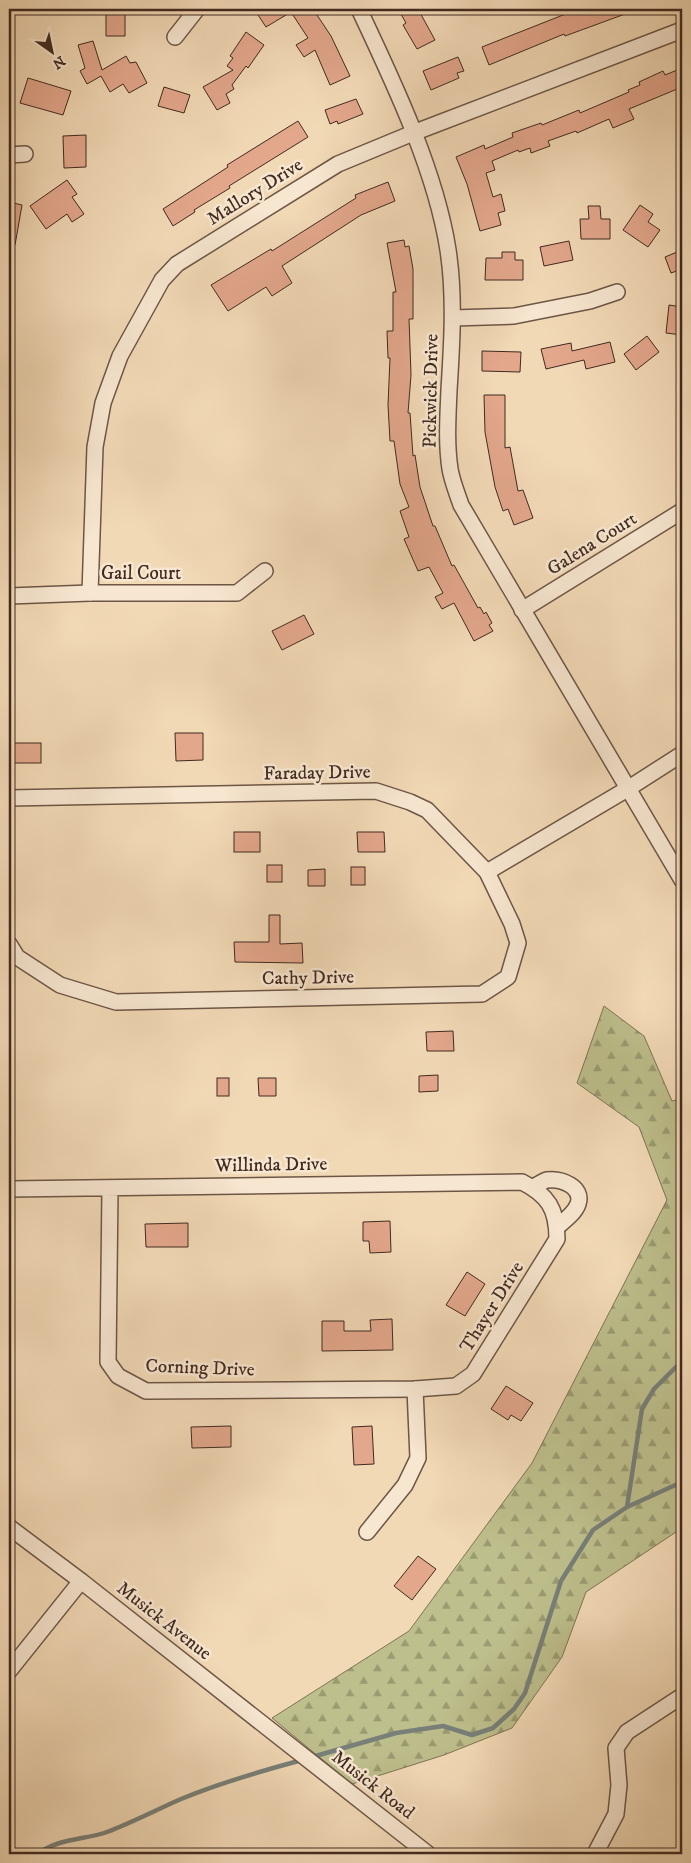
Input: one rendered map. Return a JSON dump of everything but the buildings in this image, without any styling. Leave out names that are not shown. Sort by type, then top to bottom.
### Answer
[{"type":"street","points":[[175,37],[196,9]]},
{"type":"street","name":"Pickwick Drive","points":[[359,9],[380,52],[414,133],[435,193],[448,250],[453,318],[447,438],[450,471],[461,505],[682,880]]},
{"type":"street","name":"Mallory Drive","points":[[90,593],[95,447],[103,403],[120,356],[162,280],[177,264],[338,164],[682,30]]},
{"type":"street","points":[[9,155],[25,154]]},
{"type":"street","points":[[453,318],[514,316],[583,302],[617,292]]},
{"type":"street","name":"Galena Court","points":[[522,610],[682,511]]},
{"type":"street","name":"Gail Court","points":[[9,596],[90,593],[237,592],[265,571]]},
{"type":"street","points":[[487,872],[629,788],[682,754]]},
{"type":"street","name":"Faraday Drive","points":[[9,798],[376,791],[410,802],[427,810],[487,872]]},
{"type":"street","name":"Cathy Drive","points":[[9,944],[17,957],[60,986],[116,1002],[482,994],[508,977],[518,942],[512,924],[487,872]]},
{"type":"street","name":"Willinda Drive","points":[[9,1189],[522,1182],[533,1187],[547,1180],[564,1181],[572,1185],[579,1196],[578,1205],[557,1228]]},
{"type":"street","points":[[533,1187],[550,1204],[557,1228]]},
{"type":"street","name":"Corning Drive","points":[[110,1188],[108,1362],[118,1376],[146,1391],[415,1389]]},
{"type":"street","name":"Thayer Drive","points":[[415,1389],[456,1386],[474,1374],[557,1238],[557,1228]]},
{"type":"street","points":[[367,1532],[404,1485],[418,1458],[415,1389]]},
{"type":"street","name":"Musick Avenue","points":[[9,1527],[81,1581],[292,1748]]},
{"type":"street","points":[[9,1670],[81,1581]]},
{"type":"street","points":[[596,1854],[616,1814],[619,1785],[616,1748],[627,1732],[682,1696]]},
{"type":"street","name":"Musick Road","points":[[292,1748],[428,1854]]},
{"type":"green space","points":[[604,1006],[644,1036],[672,1101],[682,1099],[682,1528],[586,1592],[562,1657],[512,1728],[444,1755],[352,1784],[272,1718],[409,1631],[532,1463],[667,1200],[639,1127],[577,1083]]},
{"type":"waterway","points":[[627,1507],[642,1409],[654,1389],[682,1361]]},
{"type":"waterway","points":[[312,1757],[396,1733],[443,1726],[472,1735],[493,1728],[514,1709],[525,1693],[561,1581],[593,1530],[627,1507],[682,1482]]},
{"type":"waterway","points":[[38,1854],[63,1842],[107,1832],[181,1799],[211,1788],[302,1760]]}]
